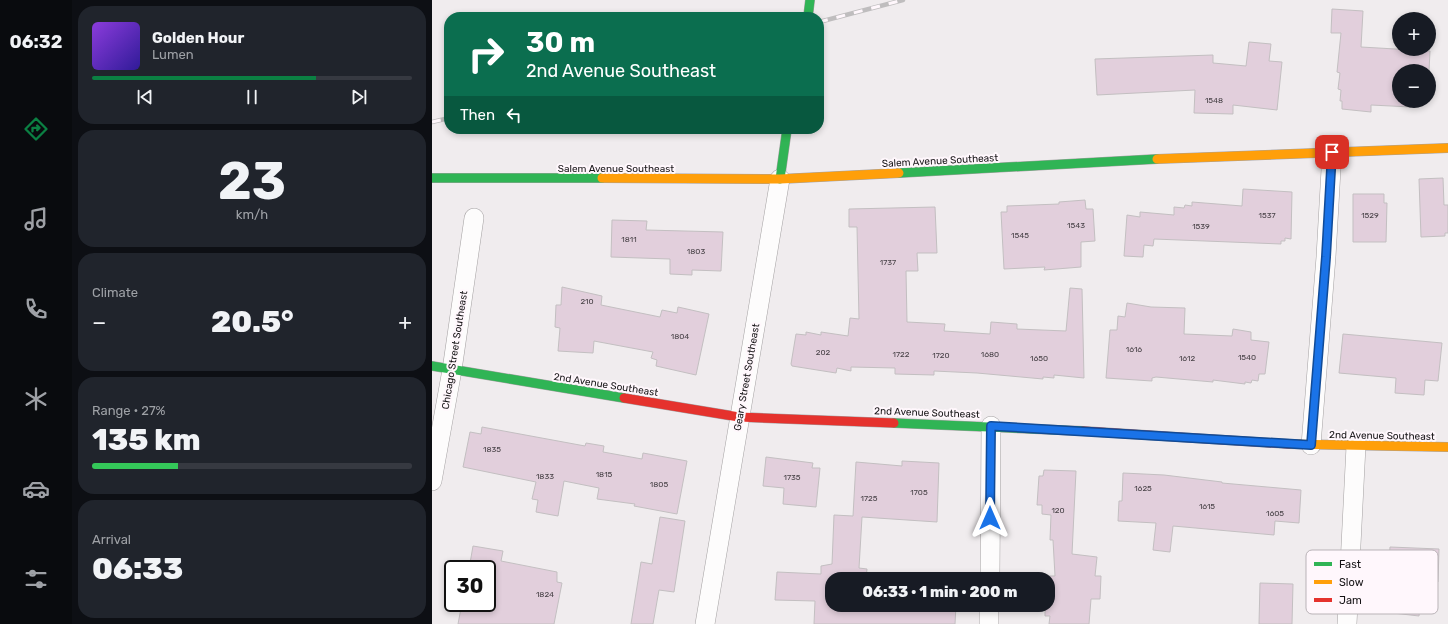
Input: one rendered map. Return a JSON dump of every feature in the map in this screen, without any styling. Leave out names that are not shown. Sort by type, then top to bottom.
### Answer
[{"type":"street","points":[[809,12],[810,0]]},
{"type":"street","name":"Geary Street Southeast","points":[[704,624],[780,179],[786,134]]},
{"type":"street","name":"Salem Avenue Southeast","points":[[432,178],[780,179],[1332,152],[1448,148]]},
{"type":"street","points":[[1311,445],[1326,257],[1332,152]]},
{"type":"street","name":"Chicago Street Southeast","points":[[432,481],[452,370],[474,218]]},
{"type":"street","name":"2nd Avenue Southeast","points":[[432,366],[739,417],[991,426],[1311,445],[1448,447]]},
{"type":"street","points":[[990,572],[991,426]]},
{"type":"street","points":[[1351,550],[1356,446]]},
{"type":"street","points":[[989,612],[989,624]]},
{"type":"street","points":[[1347,624],[1348,614]]},
{"type":"building","points":[[1332,9],[1363,11],[1361,47],[1392,49],[1392,56],[1430,56],[1429,64],[1392,64],[1392,106],[1371,105],[1371,112],[1342,109],[1342,101],[1340,101],[1341,90],[1338,89],[1340,73],[1337,72],[1341,33],[1331,33]]},
{"type":"building","points":[[1249,42],[1271,44],[1269,61],[1282,62],[1277,110],[1233,105],[1233,114],[1194,113],[1195,90],[1097,95],[1095,59],[1213,55],[1213,63],[1246,66]]},
{"type":"building","points":[[1443,178],[1444,205],[1448,205],[1448,233],[1445,233],[1445,236],[1421,237],[1419,179]]},
{"type":"building","points":[[1243,189],[1292,192],[1291,239],[1285,238],[1285,241],[1281,241],[1281,244],[1154,239],[1153,246],[1144,245],[1143,257],[1124,256],[1127,215],[1140,217],[1140,212],[1174,215],[1174,207],[1184,208],[1185,205],[1192,206],[1192,202],[1242,206]]},
{"type":"building","points":[[1353,194],[1384,194],[1384,203],[1387,203],[1386,242],[1353,242]]},
{"type":"building","points":[[1085,200],[1086,209],[1093,209],[1095,241],[1081,242],[1081,267],[1044,270],[1045,267],[1004,269],[1001,212],[1007,212],[1007,206],[1059,204],[1059,202]]},
{"type":"building","points":[[935,207],[937,253],[917,253],[918,271],[906,271],[907,322],[945,324],[944,331],[990,334],[991,322],[1017,324],[1017,329],[1066,331],[1070,288],[1082,289],[1084,378],[1054,375],[1054,378],[1043,377],[1043,379],[934,371],[934,375],[895,374],[895,368],[851,367],[851,371],[837,368],[836,373],[792,366],[791,364],[796,334],[806,335],[806,332],[821,335],[821,332],[848,336],[850,318],[859,319],[857,227],[849,227],[849,209]]},
{"type":"building","points":[[612,220],[647,221],[646,230],[723,232],[721,271],[692,270],[692,275],[670,274],[670,259],[611,257]]},
{"type":"building","points":[[562,287],[602,296],[601,305],[660,317],[662,310],[677,313],[678,307],[709,314],[696,375],[656,366],[657,360],[651,358],[653,352],[594,341],[593,353],[558,351],[560,328],[555,327],[556,305],[561,305]]},
{"type":"building","points":[[1127,303],[1151,307],[1185,308],[1184,334],[1232,336],[1233,329],[1251,332],[1251,340],[1269,342],[1265,374],[1259,374],[1258,381],[1252,380],[1251,383],[1245,382],[1245,384],[1213,380],[1213,382],[1156,377],[1152,378],[1152,381],[1106,378],[1110,330],[1117,330],[1118,316],[1125,317]]},
{"type":"building","points":[[1343,334],[1442,343],[1438,381],[1425,380],[1424,395],[1395,393],[1396,378],[1339,373]]},
{"type":"building","points":[[482,427],[585,446],[586,443],[604,446],[603,452],[642,459],[643,453],[687,461],[677,514],[634,506],[635,504],[597,499],[599,488],[564,481],[558,516],[536,512],[538,500],[532,499],[536,482],[463,467],[470,432],[481,434]]},
{"type":"building","points":[[766,457],[813,463],[812,468],[820,468],[816,507],[783,504],[784,488],[763,486]]},
{"type":"building","points":[[902,461],[939,463],[937,522],[862,517],[859,568],[867,569],[867,572],[825,572],[825,612],[956,612],[955,624],[814,624],[815,601],[775,600],[777,572],[821,574],[821,566],[832,564],[834,515],[853,516],[856,462],[902,466]]},
{"type":"building","points":[[1044,470],[1076,471],[1072,554],[1097,557],[1095,576],[1101,576],[1100,599],[1091,599],[1089,624],[1049,624],[1050,616],[1045,616],[1045,612],[1055,612],[1055,572],[1053,540],[1050,540],[1051,515],[1042,514],[1042,505],[1037,505],[1039,476],[1043,476]]},
{"type":"building","points":[[1123,473],[1164,475],[1222,483],[1301,490],[1299,523],[1275,521],[1274,535],[1173,526],[1170,552],[1153,550],[1156,523],[1118,521],[1119,501],[1122,501]]},
{"type":"building","points":[[660,517],[685,521],[674,592],[659,590],[653,624],[631,624],[641,562],[652,564]]},
{"type":"building","points":[[473,546],[503,551],[501,561],[557,572],[557,582],[562,583],[554,624],[458,624],[460,612],[496,612],[496,560],[471,560]]},
{"type":"building","points":[[1390,547],[1439,549],[1438,582],[1438,550],[1390,550]]},
{"type":"building","points":[[1260,583],[1293,584],[1292,624],[1259,624]]},
{"type":"building","points":[[1402,614],[1419,614],[1419,616]]},
{"type":"railway","points":[[824,21],[903,0]]},
{"type":"railway","points":[[432,122],[444,119]]},
{"type":"traffic: fast","points":[[809,12],[810,0]]},
{"type":"traffic: fast","points":[[780,179],[786,134]]},
{"type":"traffic: fast","points":[[899,173],[1157,159]]},
{"type":"traffic: fast","points":[[432,178],[602,178]]},
{"type":"traffic: fast","points":[[432,366],[624,398]]},
{"type":"traffic: fast","points":[[894,423],[1083,431]]},
{"type":"traffic: slow","points":[[1157,159],[1448,148]]},
{"type":"traffic: slow","points":[[602,178],[780,179],[899,173]]},
{"type":"traffic: slow","points":[[1289,444],[1448,447]]},
{"type":"traffic: jam","points":[[624,398],[739,417],[894,423]]},
{"type":"traffic: jam","points":[[1083,431],[1289,444]]},
{"type":"route","points":[[990,518],[991,426],[1311,445],[1326,257],[1332,152]]}]
